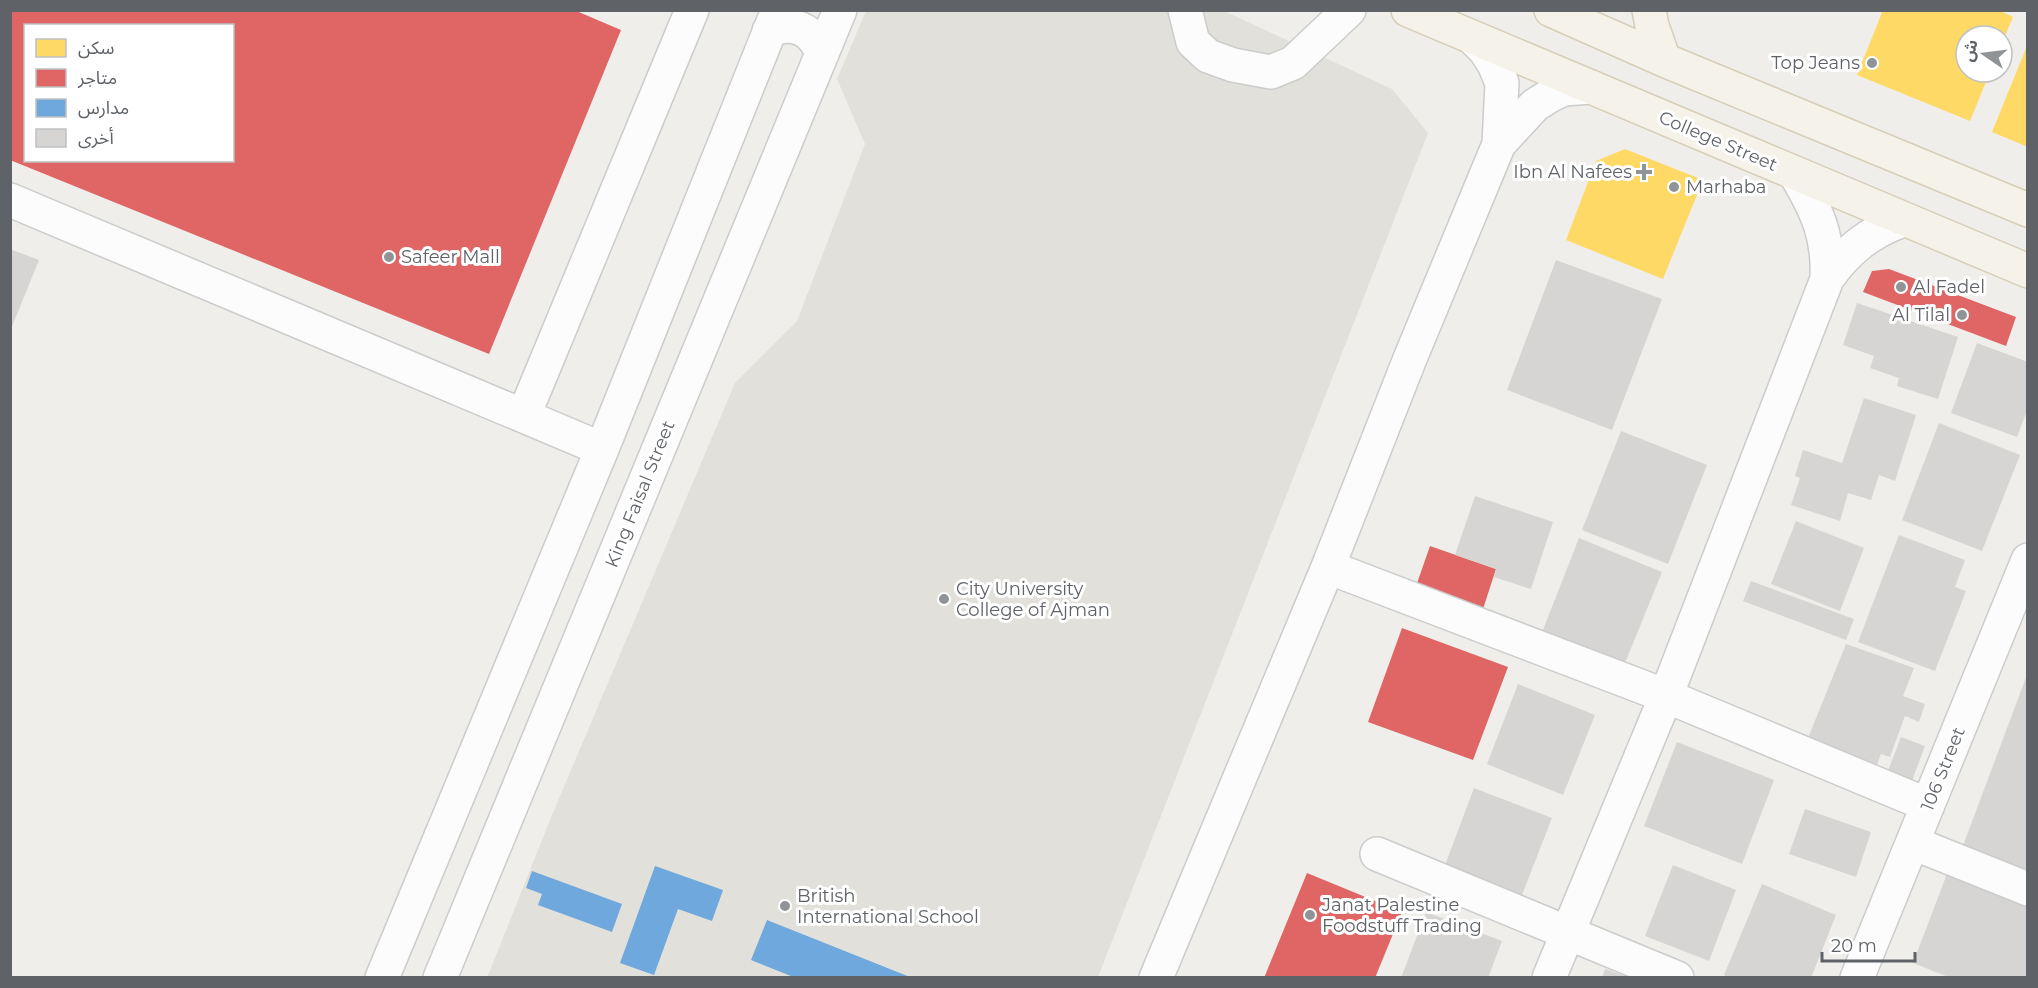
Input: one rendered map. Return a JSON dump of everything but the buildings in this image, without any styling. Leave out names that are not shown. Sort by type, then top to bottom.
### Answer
[{"type":"main road","name":"College Street","points":[[1408,10],[2028,271]]},
{"type":"main road","points":[[1551,10],[1664,60],[2028,210]]},
{"type":"main road","points":[[1649,10],[1664,60]]},
{"type":"street","name":"King Faisal Street","points":[[440,978],[840,10]]},
{"type":"street","points":[[1185,10],[1193,42],[1208,56],[1233,65],[1271,72],[1293,63],[1349,10]]},
{"type":"street","points":[[524,415],[691,12]]},
{"type":"street","points":[[382,978],[603,449],[773,21],[780,26],[802,28],[812,34],[822,54]]},
{"type":"street","points":[[1156,978],[1328,567],[1498,144],[1502,83],[1494,64],[1474,39]]},
{"type":"street","points":[[1498,144],[1535,105],[1551,95],[1564,89],[1591,87]]},
{"type":"street","points":[[1796,175],[1817,212],[1823,231],[1827,247],[1827,279]]},
{"type":"street","points":[[10,200],[603,449]]},
{"type":"street","points":[[1549,978],[1666,696],[1827,279],[1845,255],[1856,245],[1887,226],[1904,220]]},
{"type":"street","name":"106 Street","points":[[1857,978],[1928,805],[2019,606],[2028,560]]},
{"type":"street","points":[[1328,567],[1666,696],[1928,805]]},
{"type":"street","points":[[1913,843],[2028,889]]},
{"type":"street","points":[[1377,854],[1677,978]]},
{"type":"shaded area","name":"City University College of Ajman","points":[[866,11],[1224,11],[1392,89],[1428,133],[1098,977],[487,978],[552,815],[735,383],[797,321],[865,144],[837,79]]},
{"type":"place","name":"Top Jeans","points":[[1872,63]]},
{"type":"place","name":"Ibn Al Nafees","points":[[1644,172]]},
{"type":"place","name":"Marhaba","points":[[1674,187]]},
{"type":"place","name":"Safeer Mall","points":[[389,257]]},
{"type":"place","name":"Al Fadel","points":[[1901,287]]},
{"type":"place","name":"Al Tilal","points":[[1962,315]]},
{"type":"place","name":"City University College of Ajman","points":[[944,599]]},
{"type":"place","name":"British International School","points":[[785,906]]},
{"type":"place","name":"Janat Palestine Foodstuff Trading","points":[[1310,915]]}]
